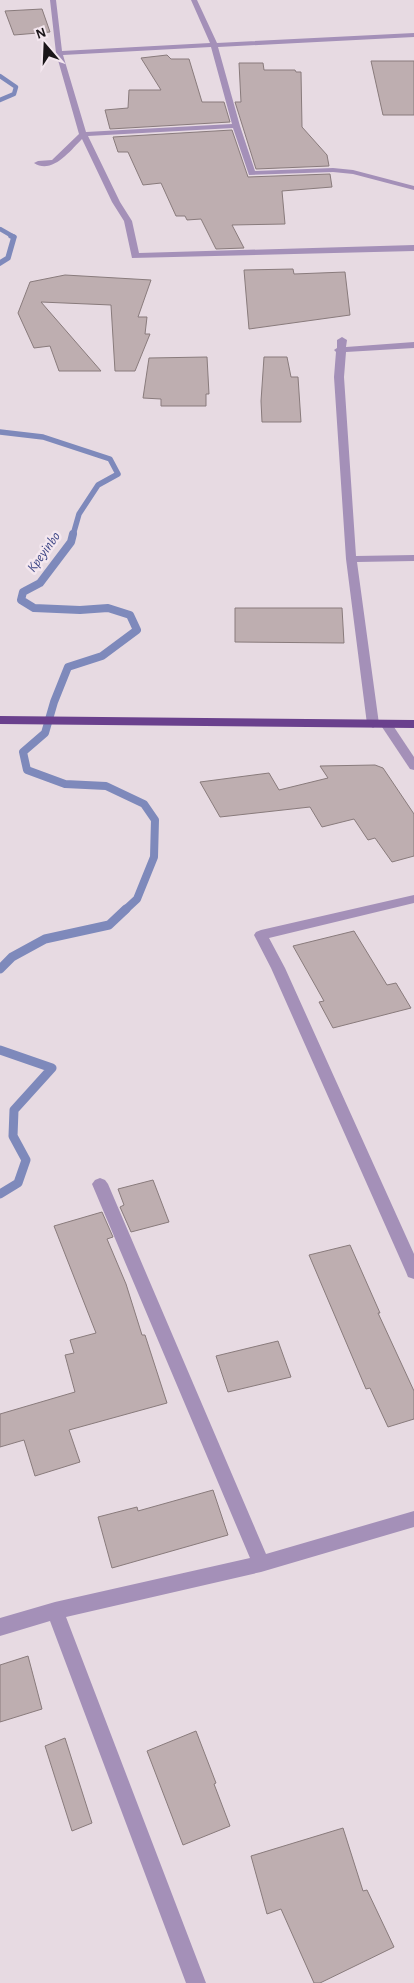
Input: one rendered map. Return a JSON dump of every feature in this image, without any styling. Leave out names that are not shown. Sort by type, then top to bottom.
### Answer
[{"type":"highway","points":[[0,720],[414,724]]},
{"type":"street","points":[[53,0],[58,53],[83,134],[116,202],[128,221],[135,256],[414,248]]},
{"type":"street","points":[[194,0],[214,45],[236,126],[252,173],[333,170],[353,172],[414,188]]},
{"type":"street","points":[[58,53],[414,35]]},
{"type":"street","points":[[38,164],[54,162],[83,134],[236,126]]},
{"type":"street","points":[[373,724],[350,559],[340,387],[341,345],[414,345]]},
{"type":"street","points":[[350,559],[414,558]]},
{"type":"street","points":[[386,724],[414,766]]},
{"type":"street","points":[[414,899],[262,935],[414,1272]]},
{"type":"street","points":[[100,1184],[261,1564]]},
{"type":"street","points":[[0,1627],[55,1611],[261,1564],[414,1519]]},
{"type":"street","points":[[55,1611],[196,1983]]},
{"type":"building","points":[[42,9],[50,32],[14,35],[5,11]]},
{"type":"building","points":[[167,55],[171,59],[189,59],[202,102],[224,102],[230,122],[110,129],[105,110],[128,108],[129,90],[161,90],[141,58]]},
{"type":"building","points":[[371,61],[414,61],[414,115],[383,115]]},
{"type":"building","points":[[239,63],[263,63],[264,70],[295,70],[296,72],[301,72],[302,127],[327,155],[329,166],[256,169],[235,102],[241,102]]},
{"type":"building","points":[[232,130],[248,177],[330,174],[332,187],[282,191],[285,224],[232,225],[244,248],[216,249],[201,219],[187,220],[185,216],[176,216],[161,183],[143,185],[128,152],[118,152],[113,137]]},
{"type":"building","points":[[293,269],[294,274],[345,272],[350,315],[249,329],[244,270]]},
{"type":"building","points":[[65,275],[151,280],[138,317],[147,317],[145,334],[150,334],[135,371],[115,371],[111,305],[41,302],[101,371],[59,371],[50,346],[34,348],[18,313],[30,282]]},
{"type":"building","points":[[207,357],[209,394],[206,394],[206,406],[161,406],[161,399],[143,398],[149,358]]},
{"type":"building","points":[[264,357],[287,357],[291,377],[298,377],[301,422],[262,422],[261,401]]},
{"type":"building","points":[[235,608],[342,608],[344,643],[235,642]]},
{"type":"building","points":[[375,765],[383,768],[414,814],[414,856],[392,862],[375,838],[368,840],[354,819],[322,827],[310,807],[220,817],[200,782],[269,773],[279,790],[328,778],[320,766]]},
{"type":"building","points":[[354,931],[387,985],[396,983],[411,1008],[333,1028],[319,1002],[324,1001],[293,946]]},
{"type":"building","points":[[153,1180],[169,1222],[131,1232],[120,1207],[124,1205],[118,1189]]},
{"type":"building","points":[[102,1212],[113,1237],[107,1239],[126,1284],[142,1335],[145,1335],[167,1403],[69,1430],[80,1462],[35,1476],[24,1440],[0,1447],[0,1414],[75,1392],[65,1355],[74,1353],[70,1340],[96,1333],[54,1226]]},
{"type":"building","points":[[350,1245],[380,1313],[378,1313],[414,1391],[414,1419],[388,1427],[370,1388],[366,1389],[309,1255]]},
{"type":"building","points":[[278,1341],[291,1377],[228,1392],[216,1356]]},
{"type":"building","points":[[213,1490],[228,1535],[112,1568],[98,1517],[137,1507],[138,1511]]},
{"type":"building","points":[[28,1656],[42,1709],[0,1722],[0,1665]]},
{"type":"building","points":[[196,1731],[230,1826],[183,1845],[147,1751]]},
{"type":"building","points":[[65,1738],[92,1823],[72,1831],[45,1746]]},
{"type":"building","points":[[343,1828],[363,1891],[367,1890],[394,1947],[320,1983],[314,1983],[281,1909],[267,1914],[251,1856]]},
{"type":"waterway","name":"Kpeyinbo","points":[[0,76],[16,87],[14,94],[0,100]]},
{"type":"waterway","name":"Kpeyinbo","points":[[0,229],[14,237]]},
{"type":"waterway","name":"Kpeyinbo","points":[[0,263],[8,258],[14,237]]},
{"type":"waterway","name":"Kpeyinbo","points":[[0,432],[43,437],[110,459],[118,474],[98,485],[79,514],[73,535]]},
{"type":"waterway","name":"Kpeyinbo","points":[[73,534],[71,542],[40,583],[23,592],[21,600],[34,608],[80,610],[108,608],[130,615],[137,630],[102,656],[68,667],[54,702],[45,733],[23,752],[27,770],[65,784],[106,786],[144,804],[155,820],[154,857],[137,899],[124,911]]},
{"type":"waterway","name":"Kpeyinbo","points":[[0,969],[12,957],[45,939],[109,925],[126,909]]},
{"type":"waterway","name":"Kpeyinbo","points":[[0,1050],[52,1068],[14,1110],[13,1136],[26,1160],[18,1183],[0,1194]]}]
